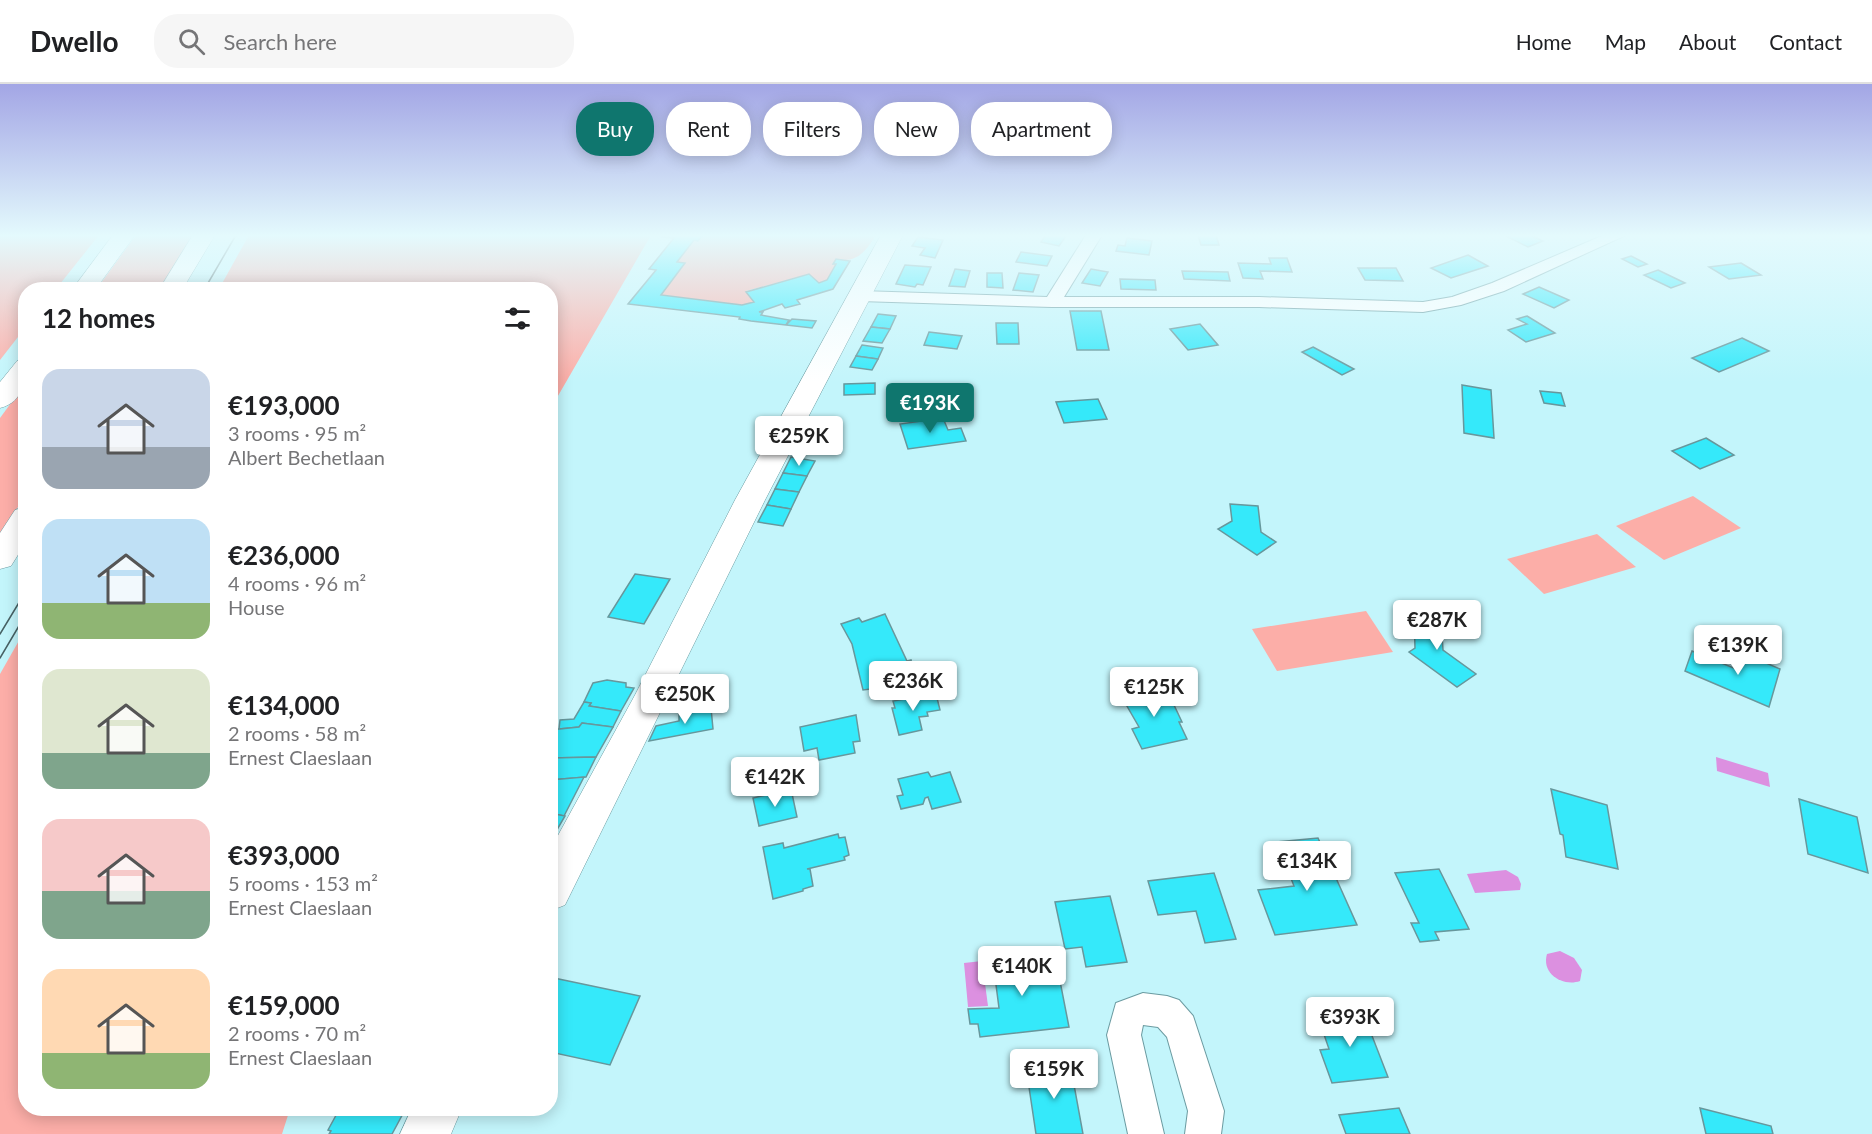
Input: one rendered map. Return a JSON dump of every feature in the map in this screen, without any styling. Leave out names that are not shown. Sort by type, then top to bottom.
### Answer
[{"type":"street","points":[[558,877],[651,699],[750,500],[866,284]]},
{"type":"street","points":[[1052,302],[1063,284]]},
{"type":"street","points":[[860,296],[1052,302],[1258,302],[1423,307],[1455,301],[1505,284]]},
{"type":"street","points":[[0,400],[18,376]]},
{"type":"street","points":[[0,558],[18,530]]},
{"type":"street","points":[[1146,1134],[1124,1035],[1128,1015],[1143,1009],[1167,1012],[1181,1028],[1206,1111],[1203,1134]]},
{"type":"street","points":[[425,1134],[434,1116]]},
{"type":"shaded area","points":[[0,284],[18,284],[18,337],[0,360]]},
{"type":"shaded area","points":[[558,284],[623,284],[558,396]]},
{"type":"shaded area","points":[[670,284],[772,284],[746,291],[754,302],[742,305],[661,295]]},
{"type":"shaded area","points":[[18,394],[18,507],[0,535],[0,418]]},
{"type":"shaded area","points":[[1693,496],[1741,528],[1664,560],[1616,526]]},
{"type":"shaded area","points":[[1597,534],[1636,567],[1544,594],[1507,559]]},
{"type":"shaded area","points":[[1366,611],[1393,652],[1277,671],[1252,629]]},
{"type":"shaded area","points":[[18,642],[18,1116],[288,1116],[282,1134],[0,1134],[0,674]]},
{"type":"shaded area","points":[[1716,757],[1768,773],[1770,787],[1717,771]]},
{"type":"shaded area","points":[[1506,870],[1518,877],[1521,884],[1520,890],[1475,893],[1467,874]]},
{"type":"shaded area","points":[[1560,951],[1574,958],[1582,970],[1580,981],[1567,982],[1550,973],[1547,968],[1547,954]]},
{"type":"shaded area","points":[[982,961],[988,1006],[968,1007],[964,963]]},
{"type":"building","points":[[644,284],[669,284],[661,295],[742,305],[754,302],[746,292],[774,284],[836,284],[833,289],[797,300],[800,304],[785,308],[782,304],[759,312],[763,312],[761,315],[789,320],[786,325],[792,319],[816,321],[812,328],[751,321],[739,319],[740,317],[628,304]]},
{"type":"building","points":[[896,284],[917,284],[915,287]]},
{"type":"building","points":[[950,284],[966,284],[965,287],[949,286]]},
{"type":"building","points":[[987,284],[1003,284],[1003,288],[987,287]]},
{"type":"building","points":[[1015,284],[1036,284],[1033,292],[1013,290]]},
{"type":"building","points":[[1120,284],[1155,284],[1156,290],[1121,289]]},
{"type":"building","points":[[1663,284],[1682,284],[1671,288]]},
{"type":"building","points":[[1539,287],[1569,300],[1554,308],[1523,294]]},
{"type":"building","points":[[1070,311],[1101,311],[1109,350],[1077,350]]},
{"type":"building","points":[[878,314],[896,316],[890,329],[871,327]]},
{"type":"building","points":[[1527,316],[1555,333],[1526,342],[1508,330],[1527,324],[1517,319]]},
{"type":"building","points":[[996,323],[1018,323],[1019,344],[997,344]]},
{"type":"building","points":[[1200,324],[1218,345],[1188,350],[1170,329]]},
{"type":"building","points":[[871,327],[890,329],[882,343],[863,341]]},
{"type":"building","points":[[929,332],[962,336],[957,349],[924,345]]},
{"type":"building","points":[[1742,338],[1769,351],[1719,372],[1692,358]]},
{"type":"building","points":[[862,345],[883,348],[878,359],[856,356]]},
{"type":"building","points":[[1313,347],[1354,369],[1342,375],[1302,352]]},
{"type":"building","points":[[856,356],[878,359],[872,370],[850,367]]},
{"type":"building","points":[[875,383],[875,394],[844,395],[844,384]]},
{"type":"building","points":[[1462,385],[1491,390],[1494,438],[1464,433]]},
{"type":"building","points":[[1540,391],[1561,393],[1565,406],[1544,403]]},
{"type":"building","points":[[1098,399],[1107,419],[1064,423],[1056,402]]},
{"type":"building","points":[[943,418],[948,430],[961,428],[966,441],[908,449],[900,424]]},
{"type":"building","points":[[1706,438],[1734,455],[1700,469],[1672,451]]},
{"type":"building","points":[[791,457],[815,461],[807,476],[783,473]]},
{"type":"building","points":[[783,473],[807,476],[799,492],[775,489]]},
{"type":"building","points":[[775,489],[799,492],[791,509],[767,505]]},
{"type":"building","points":[[1230,504],[1258,506],[1261,532],[1276,542],[1257,555],[1218,529],[1232,521]]},
{"type":"building","points":[[767,505],[791,509],[783,526],[758,522]]},
{"type":"building","points":[[635,574],[670,579],[644,624],[608,617]]},
{"type":"building","points":[[1414,613],[1441,618],[1443,650],[1476,674],[1457,687],[1409,652],[1415,648]]},
{"type":"building","points":[[885,614],[907,661],[911,660],[912,665],[928,663],[933,681],[863,690],[852,644],[841,624],[859,618],[862,622]]},
{"type":"building","points":[[1692,651],[1736,669],[1741,652],[1780,669],[1769,707],[1685,671]]},
{"type":"building","points":[[607,680],[626,683],[626,687],[634,688],[621,711],[589,706],[591,703],[584,702],[593,683]]},
{"type":"building","points":[[1151,688],[1152,690],[1162,688],[1170,704],[1173,703],[1187,739],[1142,749],[1132,729],[1139,727],[1120,694]]},
{"type":"building","points":[[936,694],[940,710],[927,712],[928,716],[919,717],[922,730],[899,735],[892,708],[895,708],[893,701]]},
{"type":"building","points":[[584,702],[591,703],[589,706],[621,711],[613,727],[582,723],[579,727],[559,729],[560,720],[574,719]]},
{"type":"building","points":[[711,708],[713,729],[649,741],[656,726],[679,721],[679,713]]},
{"type":"building","points":[[856,715],[860,741],[853,742],[855,753],[819,760],[817,748],[804,751],[800,727]]},
{"type":"building","points":[[582,723],[613,727],[596,757],[558,758],[558,729],[579,727]]},
{"type":"building","points":[[596,757],[586,777],[558,779],[558,758]]},
{"type":"building","points":[[928,772],[931,777],[950,772],[961,802],[932,809],[928,797],[925,798],[923,804],[901,809],[897,796],[903,795],[898,779]]},
{"type":"building","points":[[584,777],[564,816],[558,815],[558,779]]},
{"type":"building","points":[[791,789],[797,817],[759,826],[753,798]]},
{"type":"building","points":[[1551,789],[1607,805],[1618,869],[1566,857],[1563,835],[1560,834]]},
{"type":"building","points":[[1799,799],[1857,817],[1868,873],[1808,854]]},
{"type":"building","points":[[558,815],[565,816],[558,828]]},
{"type":"building","points":[[838,834],[839,838],[845,837],[849,855],[844,857],[845,860],[807,869],[810,869],[813,886],[773,899],[763,847],[783,843],[784,848]]},
{"type":"building","points":[[1318,838],[1357,925],[1275,935],[1258,890],[1294,886],[1277,842]]},
{"type":"building","points":[[1439,869],[1469,929],[1435,932],[1439,940],[1420,942],[1411,923],[1419,923],[1395,873]]},
{"type":"building","points":[[1214,873],[1236,939],[1205,943],[1196,911],[1158,915],[1148,881]]},
{"type":"building","points":[[1110,896],[1127,962],[1086,967],[1082,947],[1065,949],[1055,902]]},
{"type":"building","points":[[1031,951],[1059,976],[1069,1027],[980,1037],[978,1024],[970,1024],[968,1009],[999,1008],[992,954]]},
{"type":"building","points":[[558,979],[640,996],[610,1065],[558,1054]]},
{"type":"building","points":[[1362,1010],[1388,1077],[1332,1083],[1320,1050],[1329,1049],[1317,1014]]},
{"type":"building","points":[[1070,1063],[1083,1134],[1036,1134],[1026,1067]]},
{"type":"building","points":[[1399,1108],[1410,1134],[1346,1134],[1339,1115]]},
{"type":"building","points":[[1700,1108],[1771,1126],[1773,1134],[1706,1134]]},
{"type":"building","points":[[336,1116],[402,1116],[392,1134],[329,1134],[331,1131],[328,1130]]},
{"type":"tram line","points":[[0,634],[18,604]]},
{"type":"tram line","points":[[0,658],[18,628]]}]
